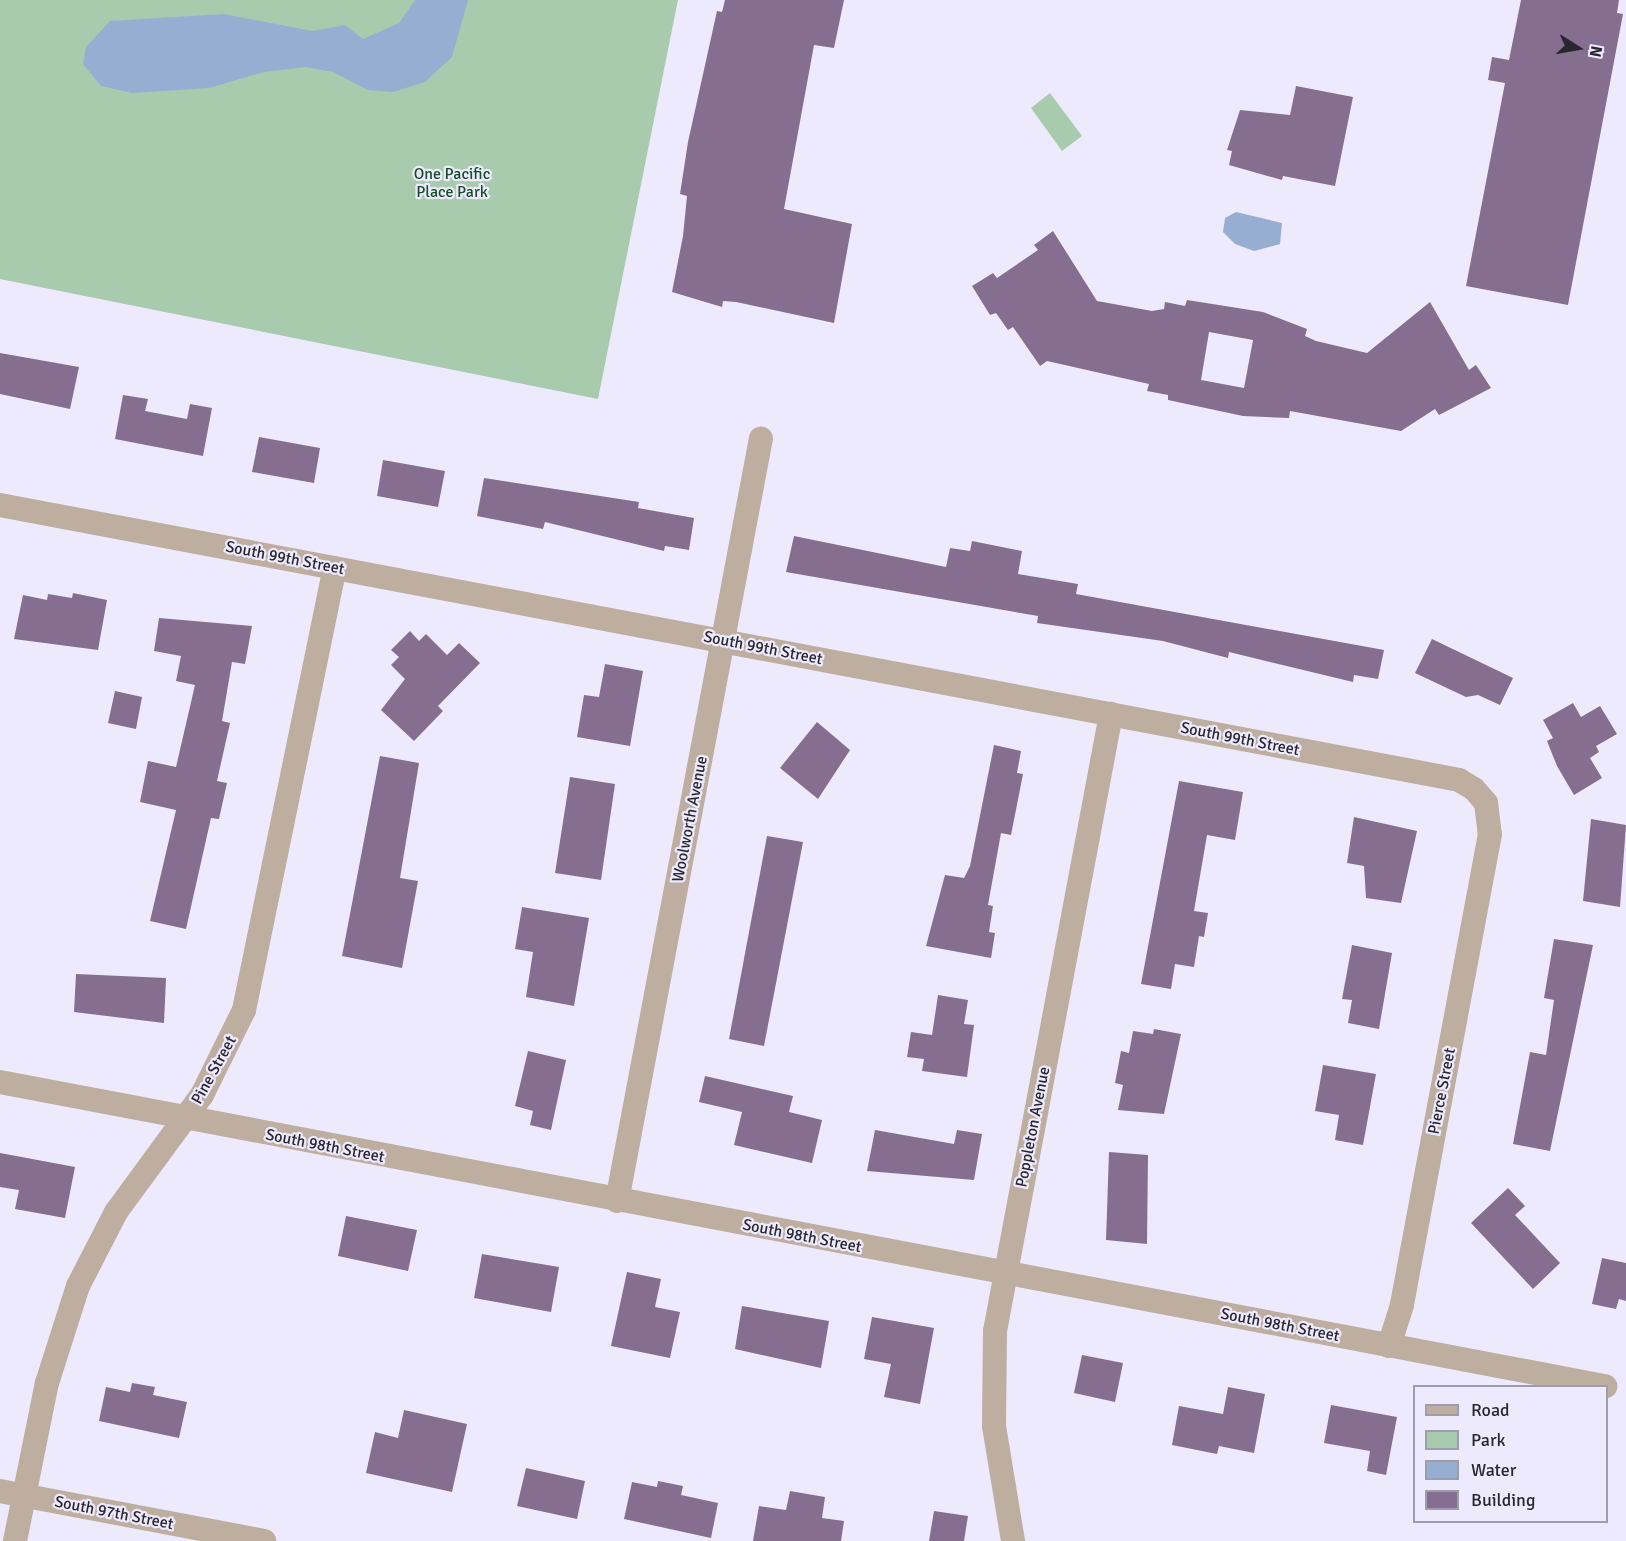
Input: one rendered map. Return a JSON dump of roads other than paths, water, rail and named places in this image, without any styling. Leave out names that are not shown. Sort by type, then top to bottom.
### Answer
[{"type":"street","name":"Woolworth Avenue","points":[[616,1201],[761,438]]},
{"type":"street","name":"South 99th Street","points":[[0,505],[1458,780],[1486,803],[1490,834]]},
{"type":"street","name":"Pine Street","points":[[15,1541],[46,1383],[78,1286],[117,1212],[184,1119],[230,1045],[255,979],[334,568]]},
{"type":"street","name":"Poppleton Avenue","points":[[1014,1541],[991,1374],[1005,1274],[1111,714]]},
{"type":"street","name":"Pierce Street","points":[[1389,1346],[1402,1305],[1490,834]]},
{"type":"street","name":"South 98th Street","points":[[0,1082],[184,1119],[1595,1385]]},
{"type":"street","name":"South 98th Street","points":[[1608,1387],[1626,1390]]},
{"type":"street","name":"South 97th Street","points":[[0,1491],[264,1541]]},
{"type":"water","points":[[415,0],[468,0],[452,57],[425,82],[393,92],[368,90],[333,72],[306,67],[264,72],[209,88],[132,93],[101,86],[83,64],[86,47],[110,21],[224,14],[312,31],[345,25],[363,39],[399,23]]},
{"type":"water","points":[[1236,212],[1282,223],[1280,244],[1254,251],[1235,244],[1223,232],[1225,218]]},
{"type":"park label","name":"One Pacific Place Park","points":[[452,183]]}]
